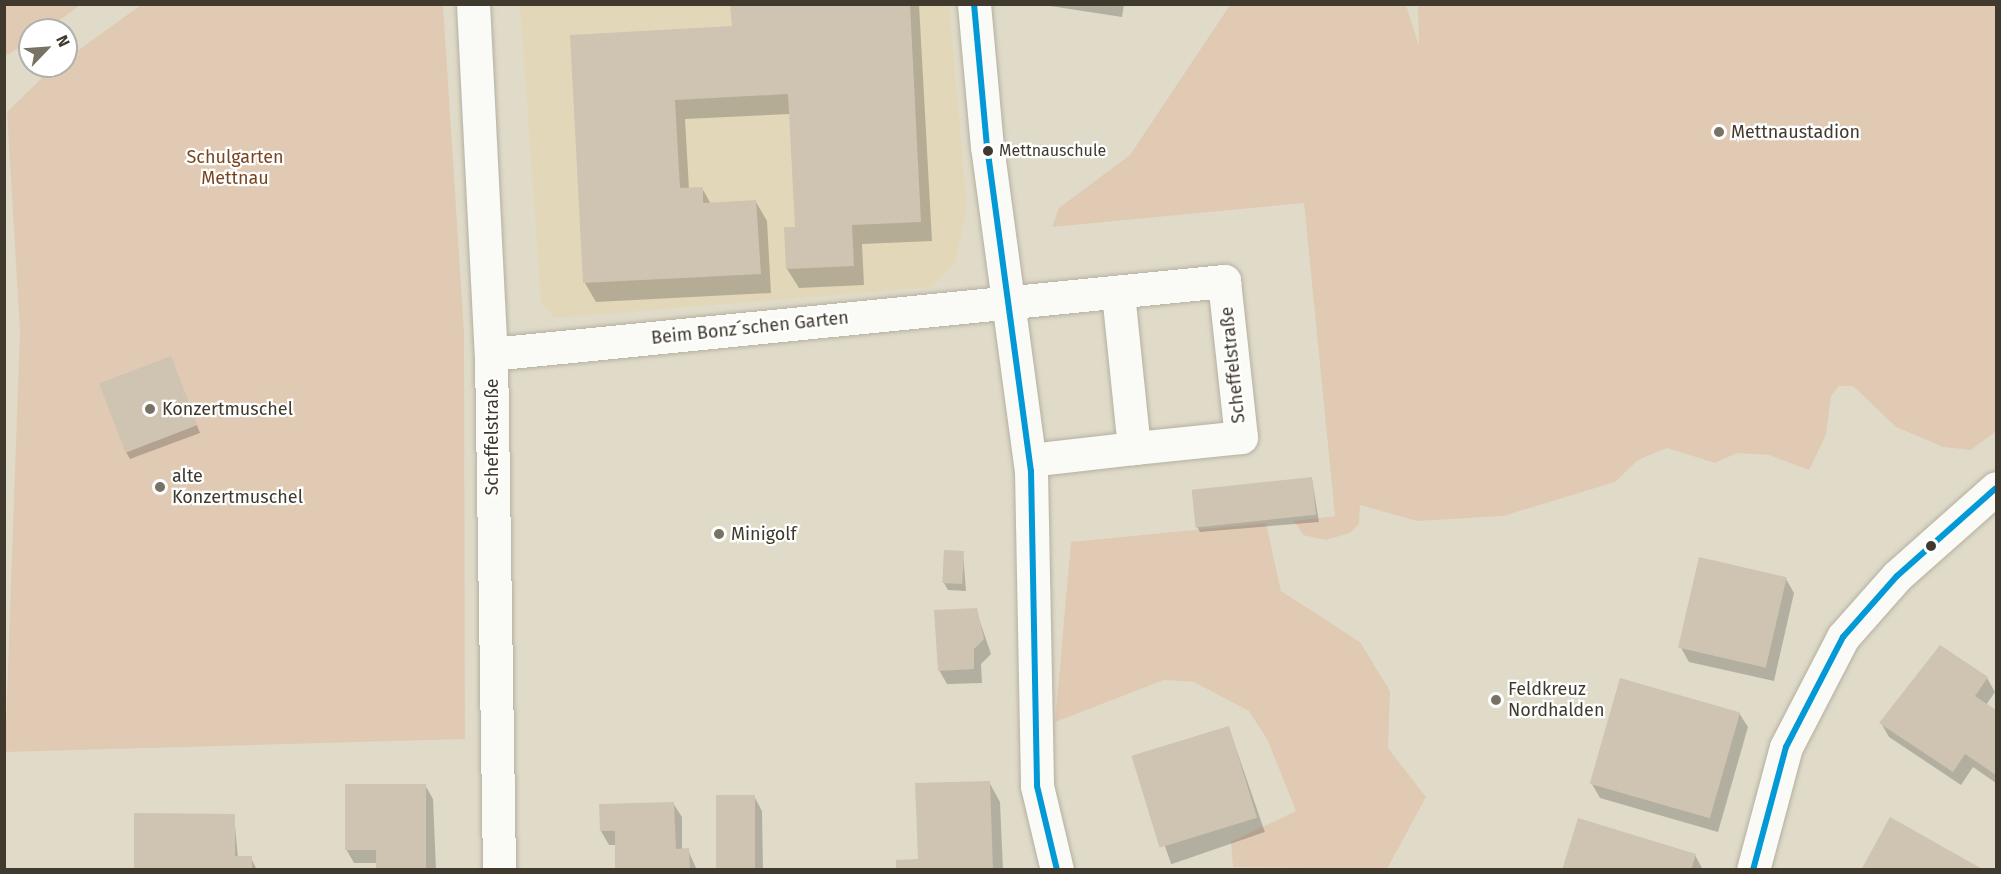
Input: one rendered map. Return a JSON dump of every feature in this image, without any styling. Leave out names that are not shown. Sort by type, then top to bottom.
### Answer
[{"type":"street","name":"Scheffelstraße","points":[[473,4],[492,354],[499,870]]},
{"type":"street","points":[[974,4],[1030,460],[1036,547],[1037,786],[1057,870]]},
{"type":"street","name":"Scheffelstraße","points":[[1009,303],[1224,281],[1241,437],[1134,448]]},
{"type":"street","points":[[1030,460],[1134,448],[1118,292]]},
{"type":"street","name":"Beim Bonz´schen Garten","points":[[492,354],[1009,303]]},
{"type":"street","points":[[1753,870],[1786,747],[1843,637],[1897,576],[1996,488]]},
{"type":"shaded area","name":"Mettnauschule","points":[[520,5],[949,5],[967,207],[955,264],[932,287],[555,318],[541,303]]},
{"type":"green space","points":[[5,4],[80,4],[62,18],[18,18],[18,48],[5,56]]},
{"type":"green space","name":"Schulgarten Mettnau","points":[[141,5],[443,5],[464,332],[465,739],[5,752],[20,331],[7,112],[42,78],[78,78],[78,50]]},
{"type":"green space","points":[[1230,5],[1406,5],[1419,46],[1418,5],[1996,5],[1996,431],[1971,450],[1943,447],[1896,427],[1853,386],[1839,386],[1831,396],[1826,435],[1809,470],[1769,455],[1737,453],[1715,463],[1667,448],[1638,460],[1615,482],[1503,516],[1417,521],[1360,505],[1359,524],[1350,533],[1326,540],[1303,535],[1294,521],[1335,516],[1304,203],[1052,227],[1059,208],[1130,155]]},
{"type":"green space","points":[[1266,523],[1281,591],[1360,642],[1390,691],[1388,748],[1426,797],[1387,869],[1233,867],[1231,842],[1296,811],[1267,739],[1249,711],[1194,682],[1164,680],[1055,722],[1071,542]]},
{"type":"building","points":[[730,4],[910,4],[921,222],[852,225],[854,266],[786,269],[784,227],[795,227],[788,94],[675,100],[680,188],[703,187],[703,203],[756,200],[761,274],[583,283],[570,35],[732,26]]},
{"type":"building","name":"Konzertmuschel","points":[[171,356],[198,425],[126,453],[99,384]]},
{"type":"building","points":[[1312,477],[1316,515],[1196,527],[1192,490]]},
{"type":"building","points":[[944,550],[964,551],[962,584],[942,583]]},
{"type":"building","points":[[1699,557],[1787,577],[1766,668],[1678,648]]},
{"type":"building","points":[[977,608],[984,639],[974,649],[974,669],[938,671],[934,610]]},
{"type":"building","points":[[1940,645],[1988,677],[1975,696],[1996,710],[1996,775],[1965,754],[1953,772],[1879,723]]},
{"type":"building","points":[[1620,678],[1740,712],[1710,818],[1590,784]]},
{"type":"building","points":[[1229,726],[1257,818],[1160,848],[1131,756]]},
{"type":"building","points":[[990,781],[993,870],[896,870],[896,860],[918,859],[915,783]]},
{"type":"building","points":[[345,784],[426,784],[426,870],[376,870],[376,850],[345,850]]},
{"type":"building","points":[[716,795],[755,795],[755,870],[716,870]]},
{"type":"building","points":[[674,802],[676,849],[689,848],[690,870],[615,870],[615,831],[600,831],[599,804]]},
{"type":"building","points":[[134,813],[235,814],[235,856],[252,856],[252,870],[134,870]]},
{"type":"building","points":[[1890,817],[1984,870],[1861,870]]},
{"type":"building","points":[[1578,818],[1696,854],[1691,870],[1562,870]]},
{"type":"transit line","points":[[974,4],[987,146],[1031,471],[1037,786],[1057,870]]},
{"type":"transit line","points":[[1753,870],[1786,747],[1843,637],[1897,576],[1996,488]]},
{"type":"place","name":"Mettnaustadion","points":[[1719,132]]},
{"type":"place","name":"Mettnauschule","points":[[988,151]]},
{"type":"place","name":"Konzertmuschel","points":[[150,409]]},
{"type":"place","name":"alte Konzertmuschel","points":[[160,487]]},
{"type":"place","name":"Minigolf","points":[[719,534]]},
{"type":"place","name":"Feldkreuz Nordhalden","points":[[1496,700]]}]
